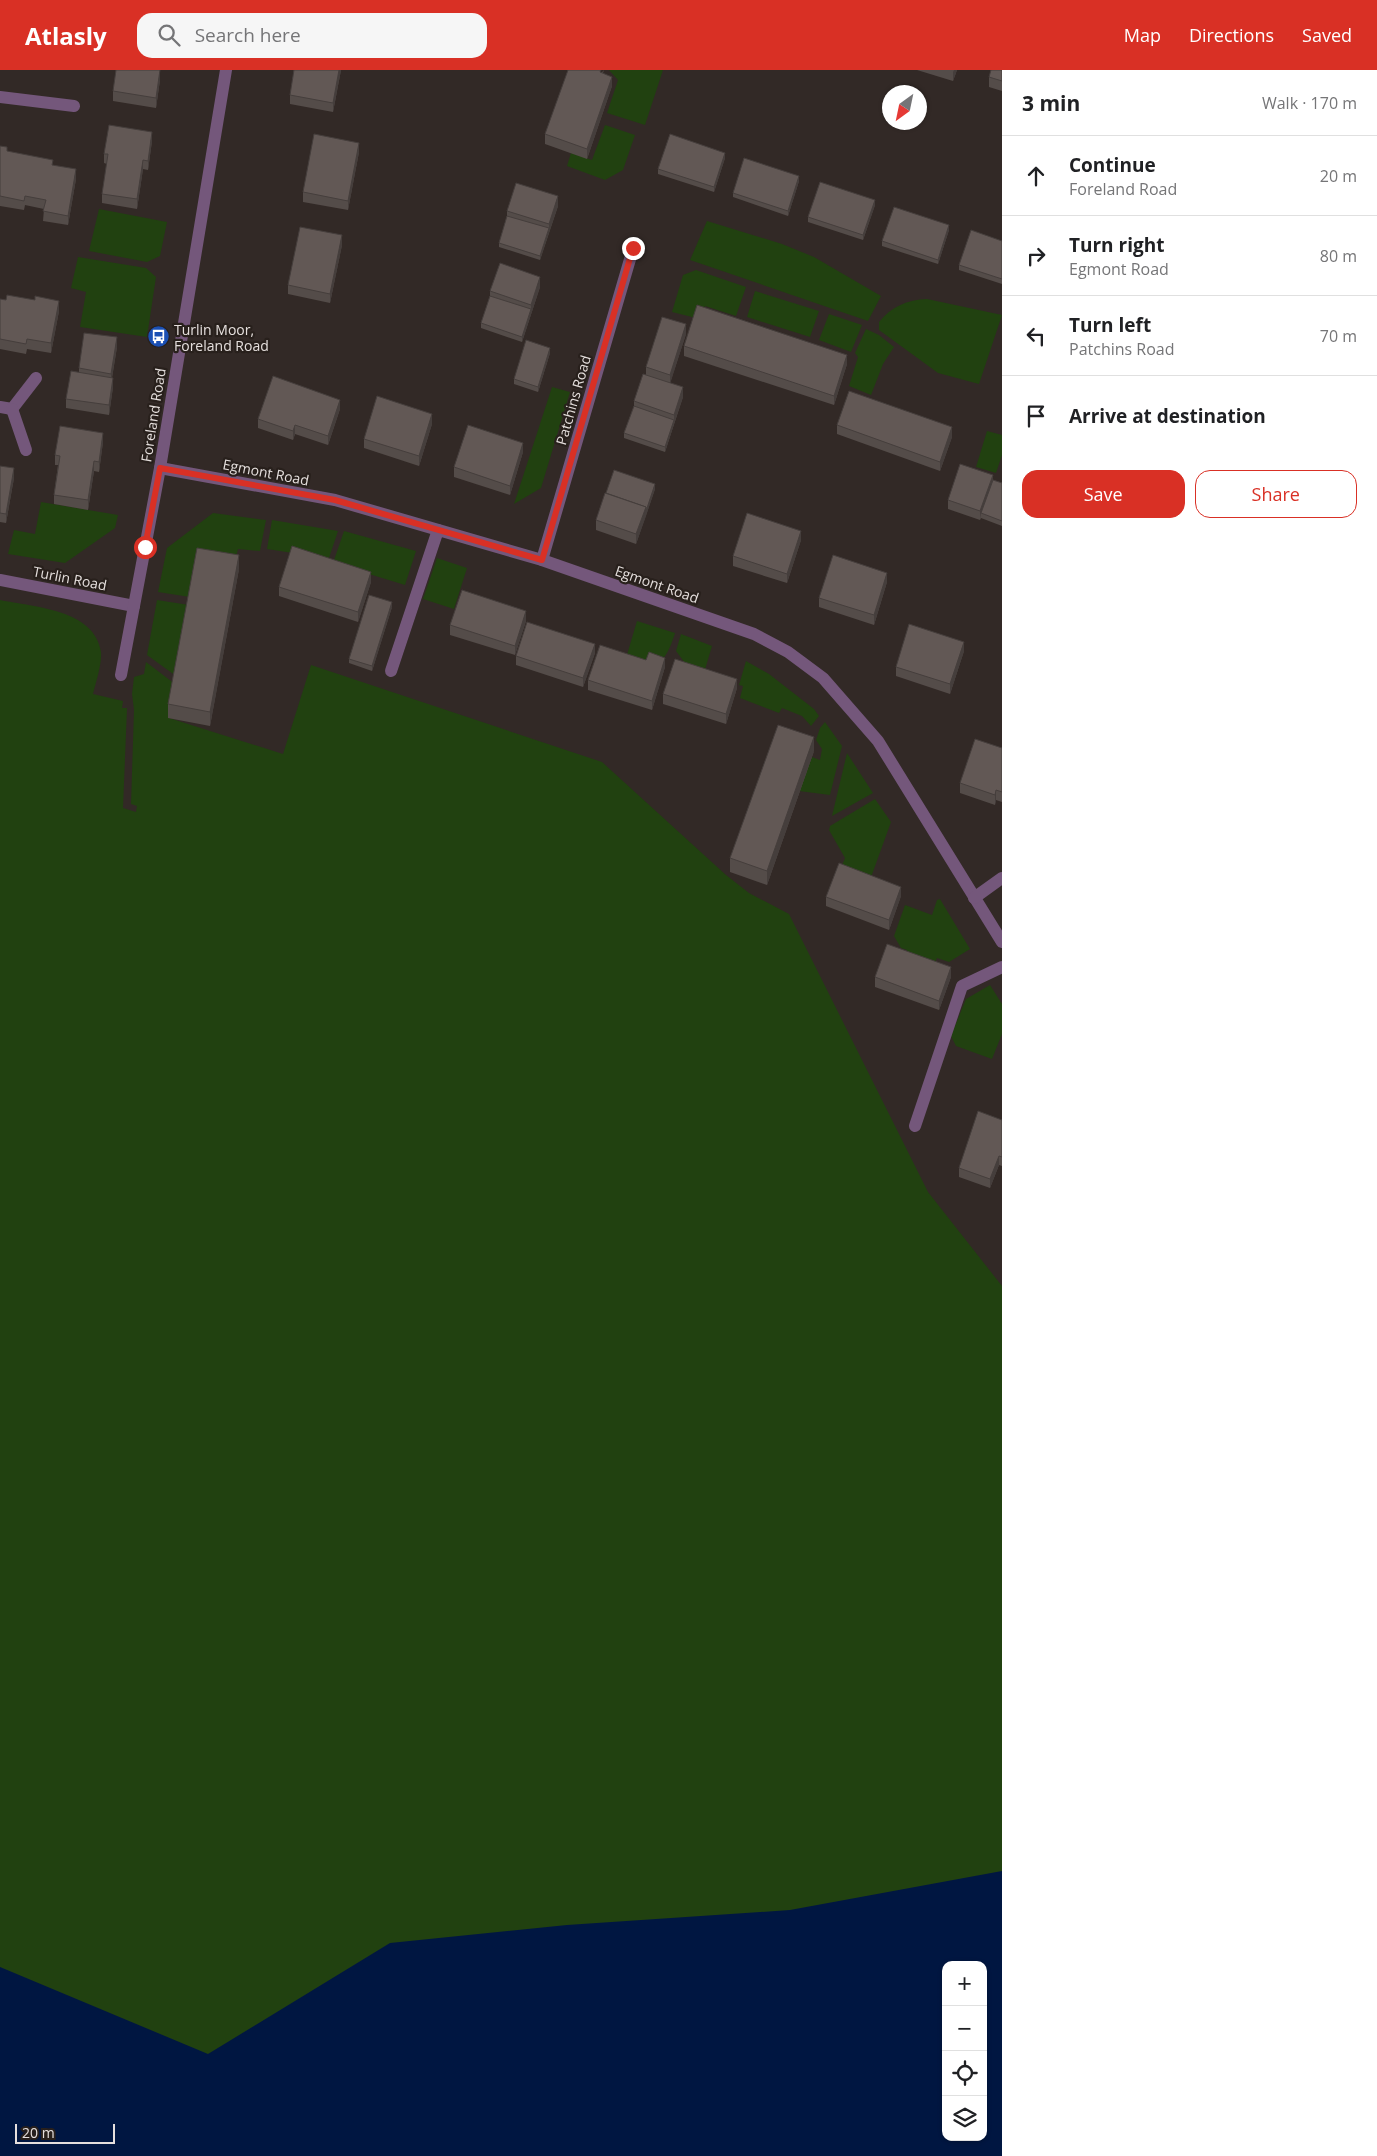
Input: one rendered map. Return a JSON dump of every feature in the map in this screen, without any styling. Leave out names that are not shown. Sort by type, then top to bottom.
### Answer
[{"type":"street","name":"Foreland Road","points":[[121,675],[160,468],[226,70]]},
{"type":"street","points":[[0,97],[74,106]]},
{"type":"street","name":"Patchins Road","points":[[542,560],[633,248]]},
{"type":"street","points":[[26,450],[6,408],[36,378]]},
{"type":"street","name":"Egmont Road","points":[[160,468],[335,500],[542,560],[754,634],[788,652],[823,678],[878,741],[1002,942]]},
{"type":"street","points":[[391,671],[438,530]]},
{"type":"street","name":"Turlin Road","points":[[0,580],[134,606]]},
{"type":"street","points":[[974,898],[1002,878]]},
{"type":"street","points":[[915,1126],[962,986],[1002,967]]},
{"type":"green space","points":[[609,70],[663,70],[645,125],[607,113],[618,80]]},
{"type":"green space","points":[[605,125],[635,135],[623,170],[605,180],[567,166],[571,153],[592,160]]},
{"type":"green space","points":[[99,209],[167,222],[160,256],[147,262],[89,251]]},
{"type":"green space","points":[[707,221],[782,244],[814,257],[881,296],[868,321],[690,260]]},
{"type":"green space","points":[[78,257],[146,268],[156,277],[147,337],[80,327],[86,292],[71,288]]},
{"type":"green space","points":[[696,270],[746,287],[736,316],[705,306],[700,319],[672,312],[683,275]]},
{"type":"green space","points":[[755,291],[819,311],[810,337],[747,317]]},
{"type":"green space","points":[[927,299],[1002,315],[979,384],[938,373],[879,330],[879,322],[895,308],[906,302]]},
{"type":"green space","points":[[829,314],[862,325],[851,352],[819,340]]},
{"type":"green space","points":[[866,329],[879,335],[894,347],[883,364],[871,395],[849,386],[858,357],[855,353]]},
{"type":"green space","points":[[552,387],[570,392],[541,488],[514,504]]},
{"type":"green space","points":[[987,431],[1002,435],[1002,455],[996,473],[976,467]]},
{"type":"green space","points":[[41,502],[118,515],[115,528],[65,563],[8,554],[14,530],[35,534]]},
{"type":"green space","points":[[213,513],[266,520],[260,551],[238,549],[233,568],[190,597],[158,592],[167,548]]},
{"type":"green space","points":[[272,520],[338,531],[327,564],[293,553],[267,549]]},
{"type":"green space","points":[[344,531],[416,551],[405,585],[333,563]]},
{"type":"green space","points":[[437,558],[467,568],[454,609],[423,599]]},
{"type":"green space","points":[[0,600],[61,612],[75,618],[87,627],[96,638],[101,657],[93,694],[123,701],[122,708],[127,708],[123,808],[136,812],[137,806],[131,804],[134,710],[132,694],[134,677],[144,674],[146,662],[175,684],[169,718],[283,754],[311,665],[602,762],[726,875],[749,893],[789,914],[928,1192],[1002,1286],[1002,2156],[0,2156]]},
{"type":"green space","points":[[157,600],[189,605],[176,676],[147,655]]},
{"type":"green space","points":[[637,621],[675,633],[664,658],[653,663],[646,663],[626,658]]},
{"type":"green space","points":[[681,634],[712,646],[704,673],[685,663],[676,651]]},
{"type":"green space","points":[[746,661],[769,674],[814,709],[819,716],[811,726],[802,716],[782,708],[779,713],[740,698],[743,686],[739,685]]},
{"type":"green space","points":[[825,722],[842,746],[830,795],[799,791],[812,757],[820,760],[822,749],[816,740],[820,728]]},
{"type":"green space","points":[[847,753],[873,793],[832,816]]},
{"type":"green space","points":[[875,799],[891,822],[870,880],[841,868],[845,858],[829,830],[830,826]]},
{"type":"green space","points":[[940,899],[970,949],[949,962],[937,958],[934,965],[907,955],[907,950],[901,948],[894,936],[905,905],[932,915],[937,900]]},
{"type":"green space","points":[[990,985],[1002,1004],[1002,1034],[992,1059],[956,1046],[951,1036],[966,999]]},
{"type":"water","points":[[1002,1871],[1002,2156],[0,2156],[0,1967],[208,2054],[390,1943],[567,1925],[790,1910]]},
{"type":"building","points":[[116,70],[160,70],[156,98],[113,91]]},
{"type":"building","points":[[294,70],[339,70],[333,103],[290,95]]},
{"type":"building","points":[[568,70],[601,70],[600,72],[612,77],[587,149],[545,134]]},
{"type":"building","points":[[991,70],[1002,70],[1002,81],[989,77]]},
{"type":"building","points":[[109,125],[152,132],[148,161],[143,160],[137,199],[102,194],[108,154],[104,154]]},
{"type":"building","points":[[314,134],[359,143],[348,201],[303,192]]},
{"type":"building","points":[[670,134],[725,153],[714,187],[658,169]]},
{"type":"building","points":[[0,146],[7,147],[7,151],[53,160],[52,165],[76,169],[68,216],[43,211],[46,200],[25,196],[24,201],[0,196]]},
{"type":"building","points":[[744,158],[799,176],[788,211],[733,193]]},
{"type":"building","points":[[820,182],[875,200],[863,235],[808,217]]},
{"type":"building","points":[[516,183],[558,196],[549,224],[507,211]]},
{"type":"building","points":[[894,207],[949,225],[938,260],[882,241]]},
{"type":"building","points":[[507,216],[549,228],[540,256],[499,243]]},
{"type":"building","points":[[300,227],[342,235],[330,294],[288,285]]},
{"type":"building","points":[[971,230],[1002,241],[1002,279],[959,265]]},
{"type":"building","points":[[500,263],[540,277],[531,305],[490,291]]},
{"type":"building","points":[[7,295],[35,300],[35,296],[59,301],[51,343],[27,339],[26,344],[0,339],[0,299],[6,300]]},
{"type":"building","points":[[490,296],[531,309],[522,337],[481,323]]},
{"type":"building","points":[[697,305],[847,355],[834,396],[684,346]]},
{"type":"building","points":[[662,317],[686,324],[670,375],[646,367]]},
{"type":"building","points":[[84,333],[117,337],[111,374],[79,368]]},
{"type":"building","points":[[526,340],[550,348],[538,387],[514,379]]},
{"type":"building","points":[[71,371],[113,378],[109,405],[66,399]]},
{"type":"building","points":[[643,374],[683,387],[674,415],[634,401]]},
{"type":"building","points":[[273,376],[340,400],[328,436],[295,425],[293,431],[258,419]]},
{"type":"building","points":[[849,391],[952,427],[940,462],[837,425]]},
{"type":"building","points":[[377,396],[432,414],[419,456],[364,439]]},
{"type":"building","points":[[634,406],[674,420],[665,447],[624,433]]},
{"type":"building","points":[[468,425],[523,443],[510,486],[454,467]]},
{"type":"building","points":[[60,426],[103,433],[99,462],[94,461],[88,500],[54,495],[60,456],[55,455]]},
{"type":"building","points":[[960,464],[993,475],[980,511],[948,500]]},
{"type":"building","points":[[0,466],[14,468],[6,514],[0,513]]},
{"type":"building","points":[[614,470],[655,484],[646,511],[646,507],[606,493]]},
{"type":"building","points":[[993,480],[1002,483],[1002,521],[981,513]]},
{"type":"building","points":[[605,493],[646,507],[636,534],[596,520]]},
{"type":"building","points":[[747,513],[801,531],[787,574],[733,556]]},
{"type":"building","points":[[292,546],[371,572],[358,612],[279,587]]},
{"type":"building","points":[[197,548],[239,555],[210,712],[168,704]]},
{"type":"building","points":[[833,555],[887,573],[874,615],[819,598]]},
{"type":"building","points":[[462,590],[526,611],[515,646],[450,625]]},
{"type":"building","points":[[369,595],[392,602],[372,666],[349,659]]},
{"type":"building","points":[[527,622],[595,644],[583,678],[516,656]]},
{"type":"building","points":[[909,624],[964,642],[950,684],[896,667]]},
{"type":"building","points":[[600,645],[646,660],[649,652],[665,658],[652,701],[588,680]]},
{"type":"building","points":[[675,659],[737,679],[726,714],[663,694]]},
{"type":"building","points":[[778,725],[814,737],[767,871],[730,858]]},
{"type":"building","points":[[975,739],[1002,748],[1002,792],[996,790],[995,795],[960,783]]},
{"type":"building","points":[[839,863],[901,887],[889,920],[826,897]]},
{"type":"building","points":[[887,944],[951,967],[939,1001],[875,977]]},
{"type":"building","points":[[978,1111],[1002,1120],[1002,1157],[999,1156],[990,1179],[959,1168]]},
{"type":"place","name":"Turlin Moor, Foreland Road","points":[[158,337]]},
{"type":"route","points":[[145,547],[160,468],[335,500],[542,560],[633,248]]}]
